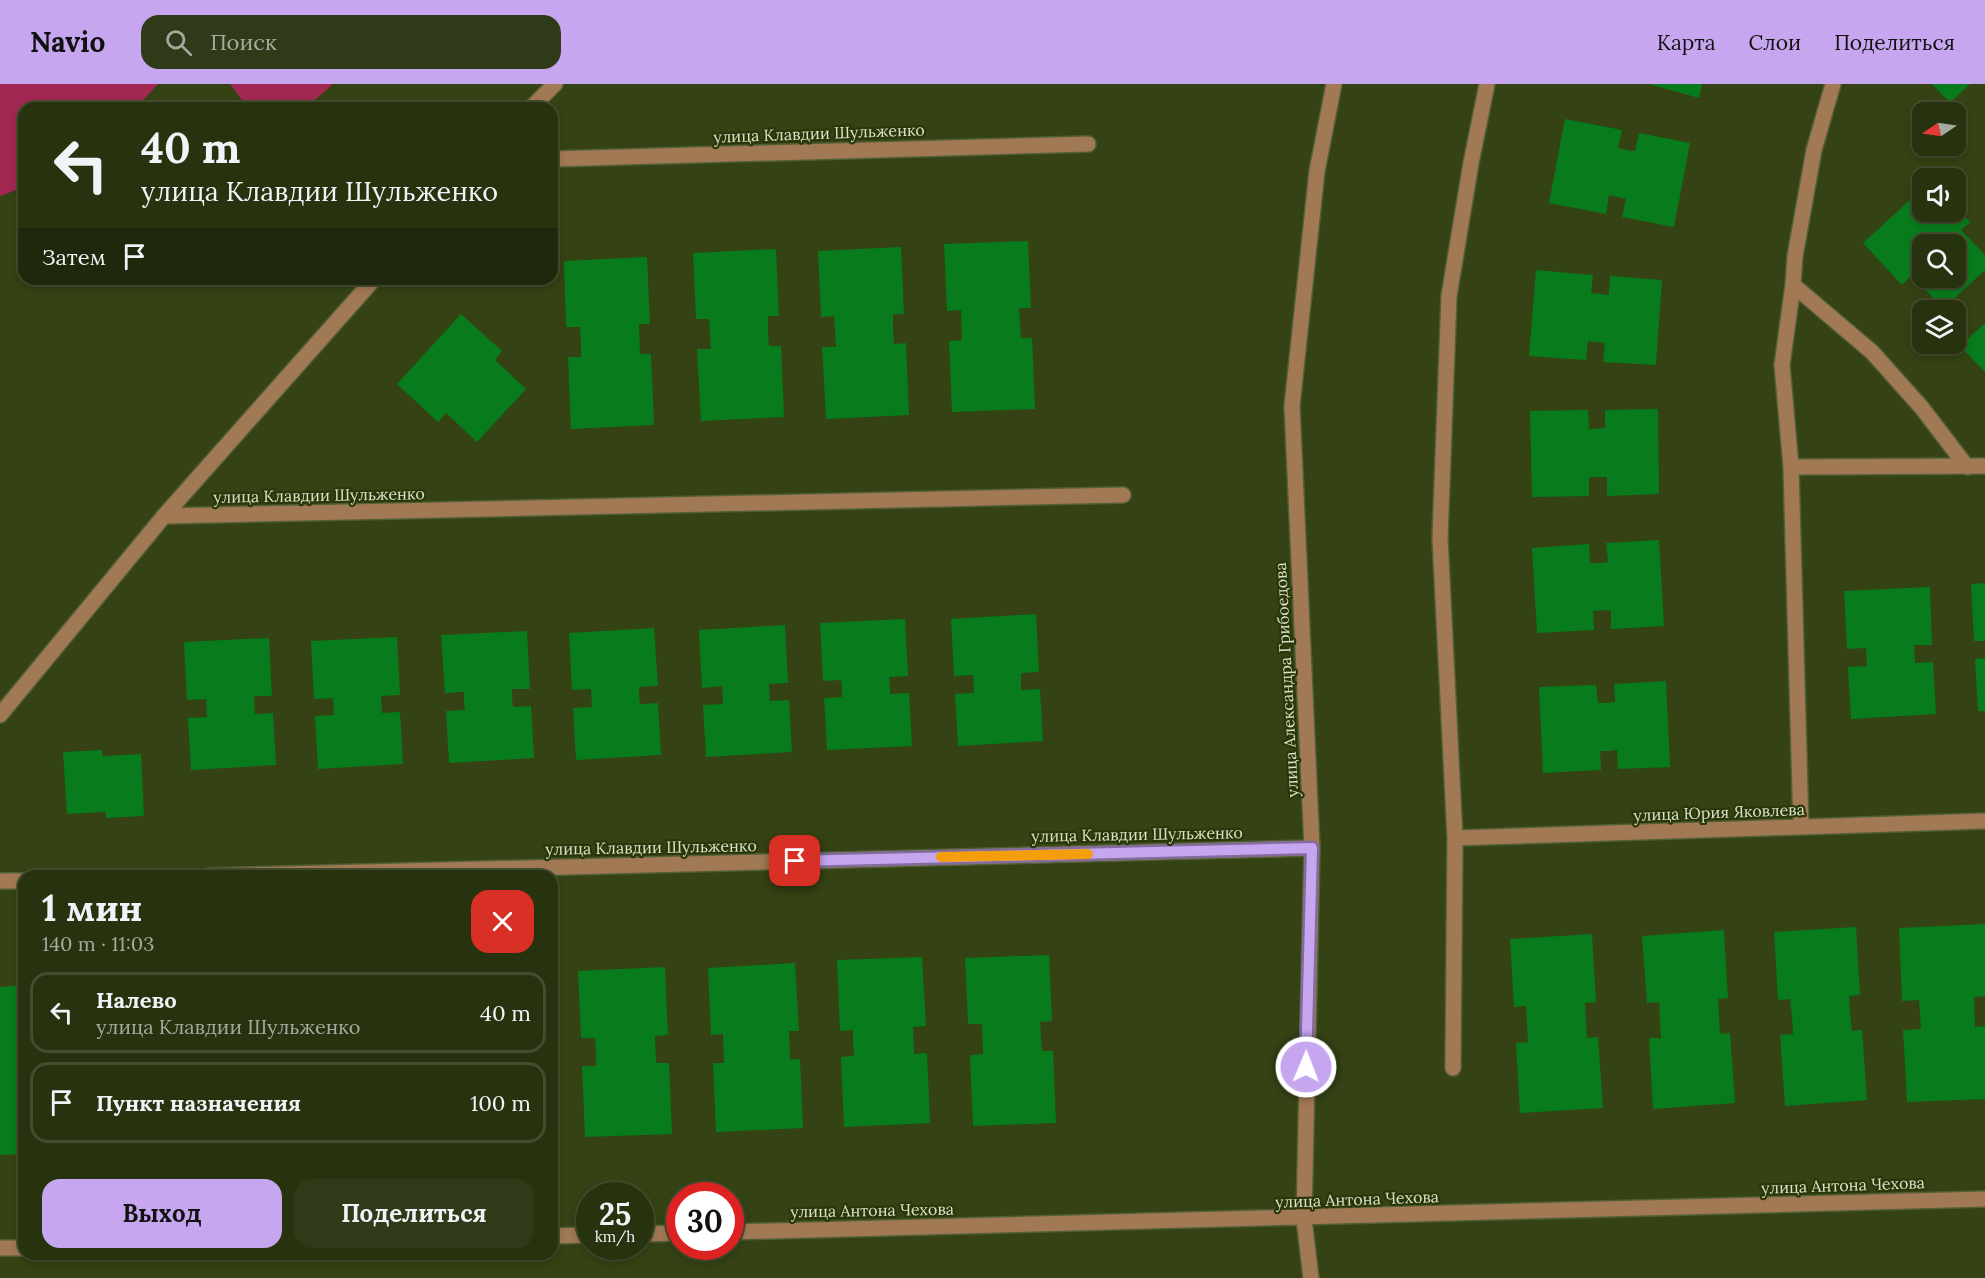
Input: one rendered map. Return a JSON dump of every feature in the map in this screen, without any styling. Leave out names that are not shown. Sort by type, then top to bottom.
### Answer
[{"type":"street","points":[[537,102],[555,84]]},
{"type":"street","name":"улица Александра Грибоедова","points":[[1311,1278],[1304,1219],[1312,848],[1292,406],[1317,171],[1334,84]]},
{"type":"street","points":[[1453,1068],[1455,838],[1440,538],[1449,296],[1487,84]]},
{"type":"street","points":[[1801,827],[1791,466],[1782,365],[1795,256],[1814,150],[1833,84]]},
{"type":"street","name":"улица Клавдии Шульженко","points":[[558,159],[1088,144]]},
{"type":"street","name":"улица Клавдии Шульженко","points":[[0,715],[164,516],[369,285]]},
{"type":"street","points":[[1793,285],[1872,352],[1922,408],[1967,467]]},
{"type":"street","points":[[1791,466],[1985,466]]},
{"type":"street","name":"улица Клавдии Шульженко","points":[[164,516],[1123,495]]},
{"type":"street","name":"улица Юрия Яковлева","points":[[1455,838],[1985,821]]},
{"type":"street","name":"улица Клавдии Шульженко","points":[[445,870],[1312,848]]},
{"type":"street","points":[[0,881],[18,881]]},
{"type":"street","name":"улица Антона Чехова","points":[[744,1232],[1304,1219],[1985,1199]]},
{"type":"street","points":[[558,1236],[576,1235]]},
{"type":"street","points":[[0,1248],[18,1248]]},
{"type":"shaded area","points":[[0,84],[158,84],[142,102],[18,102],[18,189],[0,196]]},
{"type":"shaded area","points":[[230,84],[333,84],[313,102],[244,102]]},
{"type":"building","points":[[1649,84],[1702,84],[1699,98]]},
{"type":"building","points":[[1932,84],[1970,84],[1951,102]]},
{"type":"building","points":[[1565,119],[1622,130],[1618,148],[1626,150],[1635,151],[1639,133],[1690,143],[1674,227],[1622,217],[1626,199],[1609,195],[1606,214],[1549,203]]},
{"type":"building","points":[[1912,198],[1912,222],[1966,222],[1966,218],[1970,222],[1961,230],[1965,234],[1912,234],[1912,275],[1902,285],[1863,243]]},
{"type":"building","points":[[1966,235],[1985,255],[1985,270],[1966,288]]},
{"type":"building","points":[[1028,241],[1031,308],[1019,308],[1021,338],[1032,338],[1035,409],[952,412],[949,341],[962,340],[961,310],[947,311],[944,244]]},
{"type":"building","points":[[901,247],[904,314],[893,314],[893,329],[894,344],[906,343],[909,415],[826,419],[822,347],[836,347],[834,316],[821,317],[818,251]]},
{"type":"building","points":[[776,249],[779,316],[768,316],[768,331],[769,346],[781,346],[784,417],[701,421],[697,349],[711,349],[709,319],[696,319],[693,253]]},
{"type":"building","points":[[647,257],[650,324],[639,324],[640,354],[651,354],[654,425],[571,429],[568,357],[581,357],[581,342],[580,327],[566,327],[564,261]]},
{"type":"building","points":[[1536,270],[1593,275],[1591,293],[1609,295],[1610,276],[1662,280],[1656,365],[1603,362],[1605,343],[1588,341],[1586,360],[1529,356]]},
{"type":"building","points":[[1924,288],[1966,288],[1953,300],[1935,300]]},
{"type":"building","points":[[461,314],[502,351],[495,360],[526,389],[477,442],[446,413],[438,422],[397,384]]},
{"type":"building","points":[[1985,323],[1985,372],[1966,352],[1966,340]]},
{"type":"building","points":[[1658,409],[1659,494],[1607,496],[1607,477],[1589,477],[1589,496],[1532,497],[1530,411],[1588,410],[1589,429],[1605,428],[1605,410]]},
{"type":"building","points":[[1659,540],[1664,626],[1611,629],[1611,610],[1593,611],[1594,630],[1537,633],[1532,548],[1589,544],[1590,563],[1599,563],[1608,562],[1606,543]]},
{"type":"building","points":[[1985,583],[1985,641],[1974,641],[1971,584]]},
{"type":"building","points":[[1930,587],[1932,645],[1914,645],[1915,663],[1933,662],[1936,714],[1851,719],[1848,667],[1867,666],[1866,648],[1847,649],[1844,591]]},
{"type":"building","points":[[1036,614],[1039,672],[1021,673],[1021,690],[1040,689],[1043,741],[958,746],[955,694],[974,693],[973,675],[954,676],[951,619]]},
{"type":"building","points":[[905,619],[908,676],[889,677],[890,694],[909,693],[912,746],[827,750],[824,698],[842,697],[842,688],[841,680],[823,681],[820,623]]},
{"type":"building","points":[[785,625],[788,683],[769,684],[770,701],[789,700],[792,752],[706,757],[703,705],[723,704],[722,686],[702,688],[699,630]]},
{"type":"building","points":[[654,628],[658,686],[639,687],[639,695],[640,704],[658,703],[661,755],[576,760],[573,708],[592,707],[591,689],[572,690],[569,633]]},
{"type":"building","points":[[527,631],[530,689],[512,689],[512,698],[513,707],[531,706],[534,758],[449,763],[446,711],[465,710],[464,692],[445,693],[441,635]]},
{"type":"building","points":[[397,637],[400,695],[381,696],[382,713],[400,712],[403,764],[318,769],[315,716],[334,715],[333,698],[314,699],[311,641]]},
{"type":"building","points":[[269,638],[272,696],[254,696],[255,714],[273,713],[276,765],[191,770],[188,718],[207,717],[206,699],[187,700],[184,642]]},
{"type":"building","points":[[1985,658],[1985,711],[1978,711],[1975,659]]},
{"type":"building","points":[[1666,681],[1670,767],[1618,769],[1617,750],[1600,751],[1601,770],[1543,773],[1539,687],[1596,685],[1598,703],[1606,703],[1615,702],[1614,684]]},
{"type":"building","points":[[102,750],[102,756],[141,754],[144,816],[106,818],[106,812],[67,814],[63,752]]},
{"type":"building","points":[[1985,924],[1985,996],[1974,997],[1975,1027],[1985,1026],[1985,1099],[1907,1102],[1903,1030],[1921,1029],[1919,1000],[1902,1001],[1899,928]]},
{"type":"building","points":[[1856,927],[1860,995],[1849,996],[1850,1013],[1852,1031],[1862,1030],[1867,1100],[1785,1106],[1780,1035],[1793,1034],[1792,1017],[1790,999],[1778,1000],[1774,932]]},
{"type":"building","points":[[1724,930],[1728,998],[1718,999],[1720,1034],[1730,1033],[1735,1103],[1653,1109],[1649,1038],[1661,1038],[1659,1002],[1647,1003],[1642,936]]},
{"type":"building","points":[[1592,934],[1596,1002],[1585,1003],[1587,1038],[1598,1037],[1603,1108],[1520,1113],[1516,1043],[1528,1042],[1526,1006],[1514,1007],[1510,939]]},
{"type":"building","points":[[1049,955],[1052,1021],[1040,1022],[1042,1051],[1053,1051],[1056,1123],[973,1126],[970,1055],[983,1054],[982,1024],[968,1024],[965,958]]},
{"type":"building","points":[[922,957],[926,1026],[913,1027],[914,1054],[927,1053],[930,1123],[844,1127],[841,1057],[854,1056],[853,1030],[840,1031],[837,960]]},
{"type":"building","points":[[795,963],[799,1031],[789,1031],[790,1060],[800,1059],[803,1128],[716,1132],[713,1063],[724,1063],[723,1034],[711,1035],[708,968]]},
{"type":"building","points":[[665,967],[668,1035],[655,1036],[656,1063],[669,1063],[672,1134],[585,1137],[582,1066],[596,1066],[596,1052],[595,1038],[581,1038],[578,971]]},
{"type":"building","points":[[18,986],[18,1154],[0,1155],[0,987]]},
{"type":"slow traffic","points":[[941,857],[1088,854]]},
{"type":"route","points":[[795,861],[1312,848],[1306,1067]]}]
